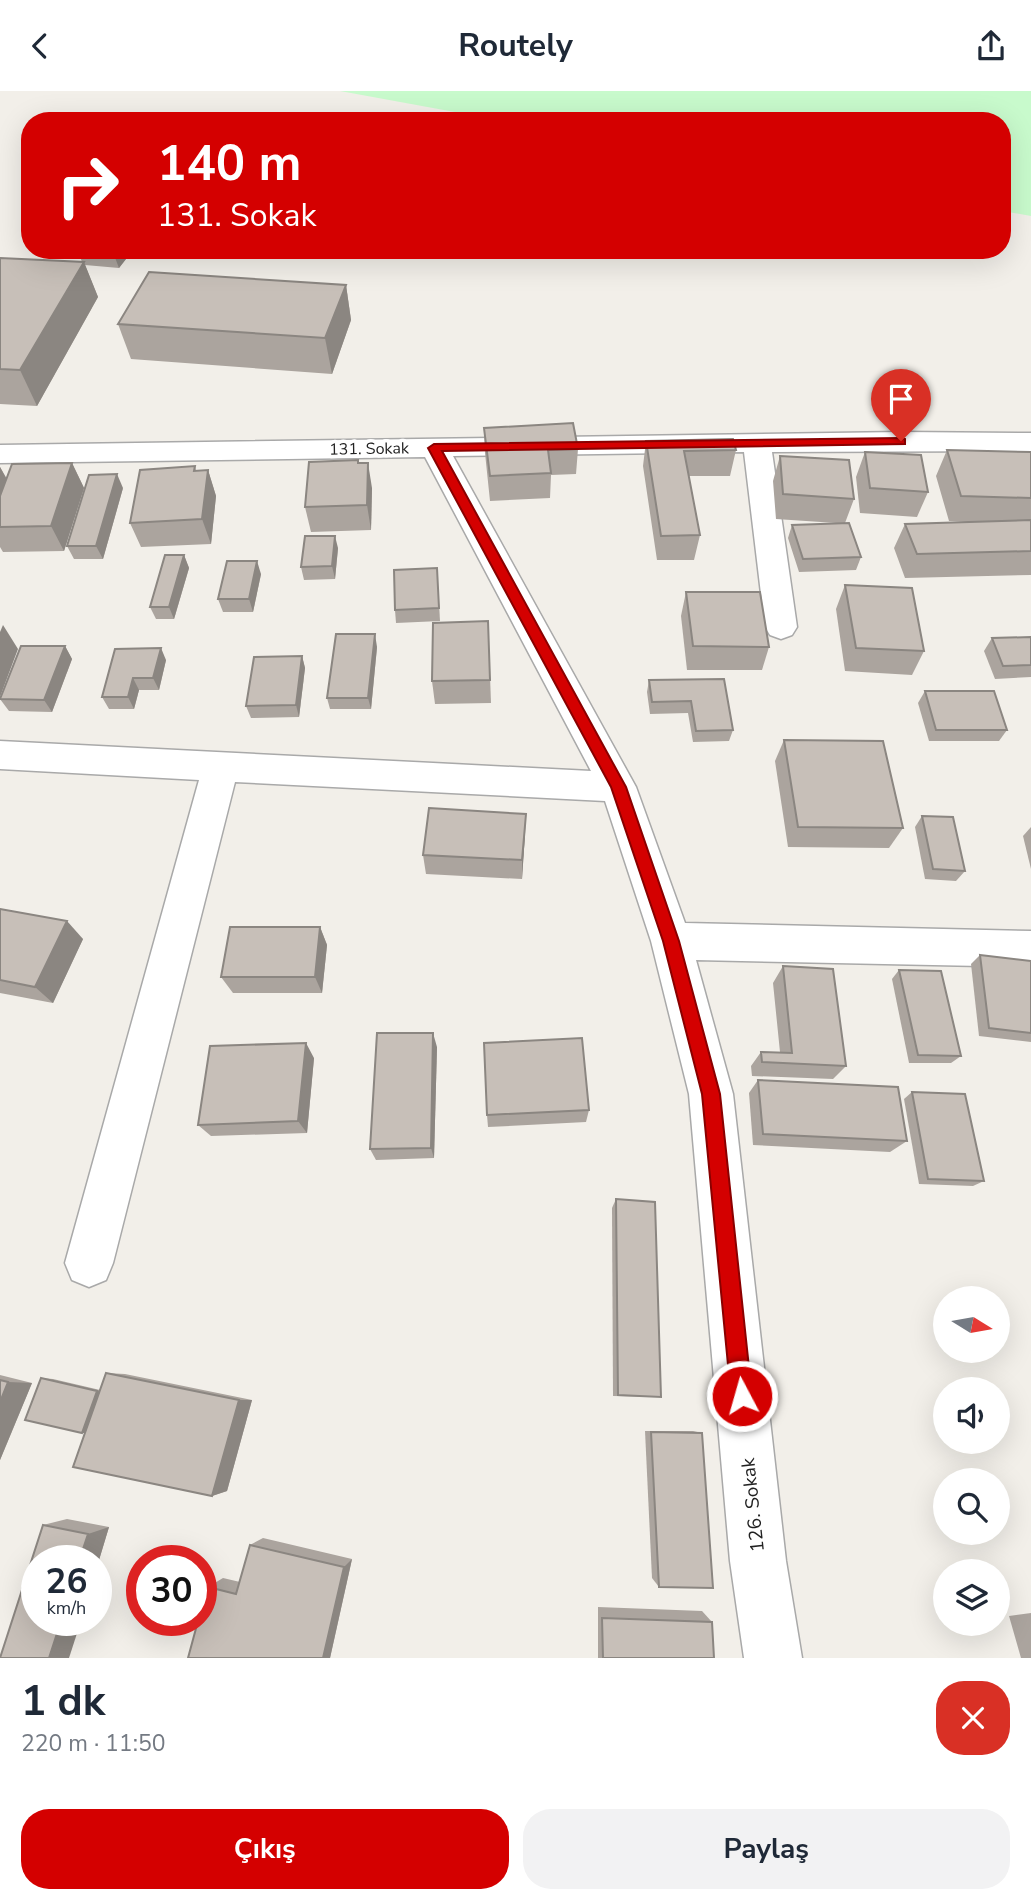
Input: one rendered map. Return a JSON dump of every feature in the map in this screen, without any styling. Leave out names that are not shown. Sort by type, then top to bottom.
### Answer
[{"type":"street","name":"131. Sokak","points":[[0,454],[757,443],[1031,442]]},
{"type":"street","points":[[757,443],[781,627]]},
{"type":"street","name":"126. Sokak","points":[[434,448],[618,787],[671,941],[711,1094],[758,1561],[772,1658]]},
{"type":"street","points":[[0,755],[618,787]]},
{"type":"street","points":[[89,1263],[220,768]]},
{"type":"street","points":[[671,941],[1031,949]]},
{"type":"green space","points":[[340,91],[1031,91],[1031,216],[1011,212],[1011,112],[455,112]]},
{"type":"building","points":[[0,258],[84,262],[20,370],[0,369]]},
{"type":"building","points":[[149,272],[346,285],[325,338],[118,324]]},
{"type":"building","points":[[573,423],[578,449],[548,450],[551,473],[490,476],[484,428]]},
{"type":"building","points":[[733,439],[736,450],[684,451],[700,535],[661,536],[646,441]]},
{"type":"building","points":[[947,450],[1031,452],[1031,498],[961,496]]},
{"type":"building","points":[[865,452],[921,455],[928,492],[870,488]]},
{"type":"building","points":[[780,456],[849,460],[854,499],[783,494]]},
{"type":"building","points":[[358,460],[358,463],[368,463],[367,505],[305,507],[309,462]]},
{"type":"building","points":[[72,463],[51,526],[0,527],[0,496],[12,464]]},
{"type":"building","points":[[195,466],[194,471],[208,470],[202,519],[130,523],[140,470]]},
{"type":"building","points":[[117,474],[96,546],[67,546],[89,475]]},
{"type":"building","points":[[1031,520],[1031,551],[917,554],[905,524]]},
{"type":"building","points":[[849,523],[861,557],[803,559],[792,525]]},
{"type":"building","points":[[305,536],[335,536],[332,566],[301,567]]},
{"type":"building","points":[[165,555],[184,555],[169,607],[150,607]]},
{"type":"building","points":[[227,561],[257,561],[249,599],[218,599]]},
{"type":"building","points":[[437,568],[439,608],[395,610],[394,570]]},
{"type":"building","points":[[845,585],[912,588],[924,651],[856,648]]},
{"type":"building","points":[[686,592],[760,592],[769,647],[693,646]]},
{"type":"building","points":[[488,621],[490,680],[432,681],[433,623]]},
{"type":"building","points":[[336,634],[375,634],[368,698],[327,698]]},
{"type":"building","points":[[1031,637],[1031,665],[1003,666],[992,638]]},
{"type":"building","points":[[21,646],[65,646],[44,700],[0,699]]},
{"type":"building","points":[[161,648],[153,678],[133,678],[128,697],[102,697],[115,649]]},
{"type":"building","points":[[302,656],[296,705],[246,706],[254,657]]},
{"type":"building","points":[[724,679],[733,730],[696,731],[691,701],[652,702],[649,680]]},
{"type":"building","points":[[925,691],[994,691],[1007,730],[936,730]]},
{"type":"building","points":[[784,740],[883,741],[903,828],[798,827]]},
{"type":"building","points":[[429,808],[526,814],[522,860],[423,855]]},
{"type":"building","points":[[922,816],[953,817],[965,871],[933,869]]},
{"type":"building","points":[[0,909],[67,921],[35,987],[0,980]]},
{"type":"building","points":[[230,927],[320,927],[315,977],[221,977]]},
{"type":"building","points":[[980,955],[1031,961],[1031,1033],[989,1028]]},
{"type":"building","points":[[783,966],[833,969],[846,1066],[762,1062],[761,1052],[792,1053]]},
{"type":"building","points":[[899,970],[941,971],[961,1056],[918,1055]]},
{"type":"building","points":[[377,1033],[433,1033],[431,1148],[370,1149]]},
{"type":"building","points":[[582,1038],[589,1110],[487,1115],[484,1043]]},
{"type":"building","points":[[306,1043],[298,1121],[198,1125],[210,1046]]},
{"type":"building","points":[[758,1080],[898,1087],[907,1141],[763,1134]]},
{"type":"building","points":[[912,1092],[965,1094],[984,1181],[928,1179]]},
{"type":"building","points":[[616,1199],[655,1202],[661,1397],[618,1395]]},
{"type":"building","points":[[106,1373],[239,1400],[212,1496],[73,1467]]},
{"type":"building","points":[[41,1378],[97,1391],[82,1433],[25,1420]]},
{"type":"building","points":[[0,1380],[8,1382],[0,1402]]},
{"type":"building","points":[[651,1432],[702,1433],[713,1588],[659,1587]]},
{"type":"building","points":[[43,1525],[88,1534],[84,1545],[37,1545]]},
{"type":"building","points":[[250,1545],[344,1567],[323,1658],[188,1658],[194,1636],[217,1636],[217,1589],[236,1594]]},
{"type":"building","points":[[21,1593],[21,1636],[56,1636],[49,1658],[0,1658]]},
{"type":"building","points":[[602,1618],[712,1622],[714,1658],[603,1658]]},
{"type":"route","points":[[742,1396],[711,1094],[671,941],[618,787],[434,448],[901,441]]}]
